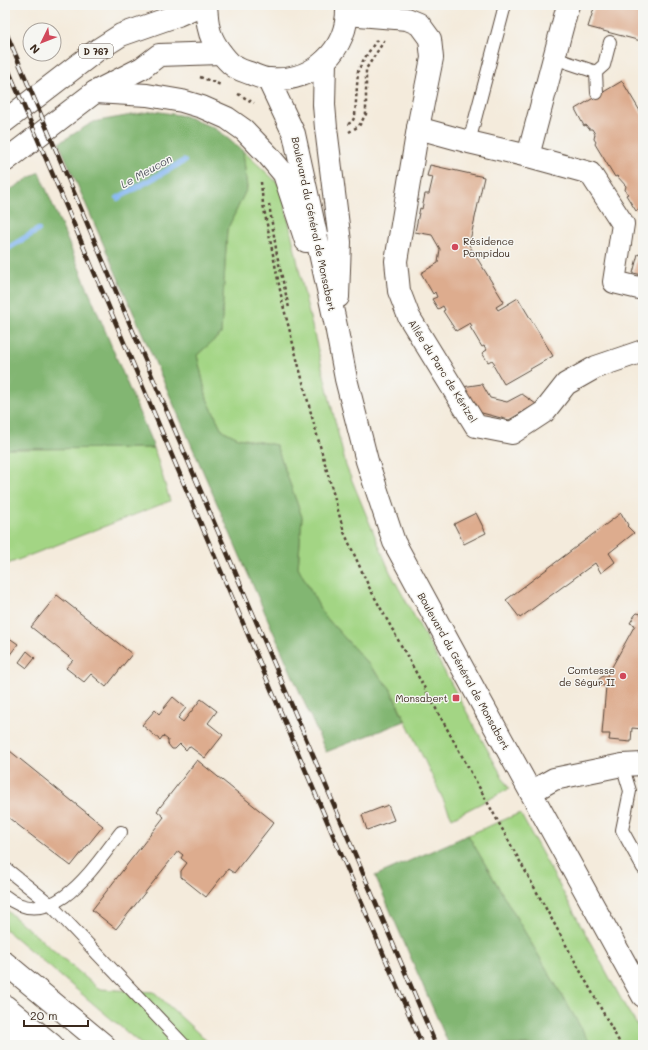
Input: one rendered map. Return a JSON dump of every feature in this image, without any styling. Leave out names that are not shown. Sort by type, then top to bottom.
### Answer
[{"type":"main road","name":"D 767","points":[[5,121],[96,51],[115,39],[178,16],[201,5]]},
{"type":"main road","points":[[206,5],[207,21],[212,38],[221,53],[236,68],[268,79],[288,79],[308,73],[325,61],[336,47],[342,36],[347,9]]},
{"type":"main road","points":[[528,156],[568,5]]},
{"type":"main road","name":"Allée du Parc de Kérizel","points":[[347,9],[407,19],[419,24],[430,39],[432,58],[418,128],[396,260],[399,291],[409,318],[476,426],[512,433],[544,412],[566,384],[596,367],[643,351]]},
{"type":"main road","points":[[5,161],[95,92],[142,68],[162,68],[196,62],[221,53]]},
{"type":"main road","name":"Boulevard du Général de Monsabert","points":[[325,61],[324,105],[335,131],[340,242],[336,326]]},
{"type":"main road","name":"Boulevard du Général de Monsabert","points":[[268,79],[294,134],[336,326],[346,379],[367,461],[394,542],[643,996]]},
{"type":"main road","points":[[95,92],[147,95],[182,101],[202,107],[227,118],[244,130],[284,174],[293,207],[336,326]]},
{"type":"main road","points":[[418,128],[590,173],[623,224],[614,282],[643,289]]},
{"type":"main road","points":[[531,792],[554,779],[632,764]]},
{"type":"main road","points":[[5,963],[104,1045]]},
{"type":"main road","points":[[5,1006],[52,1045]]},
{"type":"main road","points":[[5,1030],[24,1045]]},
{"type":"lane","points":[[469,142],[505,5]]},
{"type":"lane","points":[[596,72],[604,65],[610,42]]},
{"type":"lane","points":[[554,58],[596,72]]},
{"type":"lane","points":[[596,72],[597,93]]},
{"type":"lane","points":[[632,764],[630,791],[622,830],[643,868]]},
{"type":"lane","points":[[5,896],[13,903],[28,908],[40,908],[69,894],[79,885],[121,832]]},
{"type":"lane","points":[[5,868],[50,904],[184,1045]]},
{"type":"path","points":[[335,131],[348,124],[355,116],[358,71],[380,34]]},
{"type":"path","points":[[335,131],[359,126],[366,114],[366,69],[388,34]]},
{"type":"path","points":[[261,182],[263,204],[283,305],[344,532],[369,587],[621,1045]]},
{"type":"green space","points":[[154,111],[185,116],[216,129],[243,151],[247,188],[227,230],[221,334],[197,355],[207,399],[222,430],[238,438],[276,445],[302,517],[298,567],[323,614],[390,688],[405,721],[326,752],[59,143],[93,122]]},
{"type":"green space","points":[[243,151],[281,186],[306,301],[346,466],[390,572],[509,789],[452,818],[390,688],[323,614],[298,567],[302,517],[276,445],[238,438],[222,430],[207,399],[197,355],[221,334],[227,230],[247,188]]},
{"type":"green space","points":[[39,172],[154,448],[5,449],[5,193]]},
{"type":"green space","points":[[154,448],[170,501],[5,565],[5,449]]},
{"type":"green space","points":[[520,813],[626,1008],[643,1034],[643,1045],[591,1045],[468,835]]},
{"type":"green space","points":[[468,835],[591,1045],[449,1045],[375,876]]},
{"type":"green space","points":[[5,909],[99,989],[154,992],[211,1045],[142,1045],[5,929]]},
{"type":"building","points":[[595,5],[643,5],[643,36],[641,41],[588,27]]},
{"type":"building","points":[[622,81],[643,116],[643,207],[636,211],[626,195],[628,194],[625,190],[626,186],[617,176],[615,177],[595,144],[595,134],[592,129],[589,129],[586,125],[584,126],[575,109]]},
{"type":"building","name":"Résidence Pompidou","points":[[430,165],[484,177],[469,245],[504,302],[496,307],[498,310],[518,298],[553,356],[504,384],[493,365],[495,364],[492,360],[488,362],[482,353],[487,350],[484,346],[482,347],[470,327],[472,326],[470,323],[456,331],[443,311],[445,310],[443,306],[438,309],[432,299],[437,297],[435,292],[433,294],[421,273],[438,263],[440,249],[432,235],[415,232],[420,208],[422,209],[425,194],[429,194],[433,177],[427,176]]},
{"type":"building","points":[[643,248],[643,275],[633,273],[638,254],[640,255]]},
{"type":"building","points":[[482,384],[490,398],[507,402],[522,394],[536,404],[509,420],[478,412],[462,387]]},
{"type":"building","points":[[476,513],[486,533],[464,544],[454,524]]},
{"type":"building","points":[[621,513],[628,525],[627,526],[634,533],[609,553],[615,562],[601,573],[595,563],[520,618],[506,600]]},
{"type":"building","points":[[57,595],[132,654],[106,687],[91,674],[84,682],[66,668],[73,660],[31,627]]},
{"type":"building","name":"Comtesse de Ségur II","points":[[643,611],[643,690],[640,716],[643,717],[643,729],[632,728],[631,742],[609,740],[610,734],[602,734],[606,686],[599,685],[599,679],[603,676],[607,676],[635,625],[630,623],[637,613],[641,614]]},
{"type":"building","points":[[5,635],[18,644],[5,661]]},
{"type":"building","points":[[27,651],[35,658],[27,668],[19,662]]},
{"type":"building","points":[[173,697],[186,708],[178,718],[183,722],[201,699],[217,711],[208,723],[223,735],[205,758],[189,746],[186,750],[180,744],[175,749],[172,749],[168,744],[168,740],[163,736],[160,740],[142,725],[155,710],[159,714]]},
{"type":"building","points":[[5,747],[103,826],[71,866],[5,815]]},
{"type":"building","points":[[197,760],[274,822],[234,873],[228,869],[206,897],[181,877],[181,871],[187,863],[181,858],[183,855],[178,851],[116,929],[92,910],[164,817],[157,811]]},
{"type":"building","points":[[388,805],[394,820],[367,830],[362,815]]},
{"type":"waterway","name":"Le Meucon","points":[[118,198],[184,161]]},
{"type":"waterway","name":"Le Meucon","points":[[5,250],[38,230]]},
{"type":"railway","points":[[5,30],[436,1045]]},
{"type":"railway","points":[[5,62],[422,1045]]},
{"type":"place","name":"Résidence Pompidou","points":[[455,247]]},
{"type":"place","name":"Comtesse de Ségur II","points":[[623,676]]},
{"type":"place","name":"Monsabert","points":[[456,698]]}]
